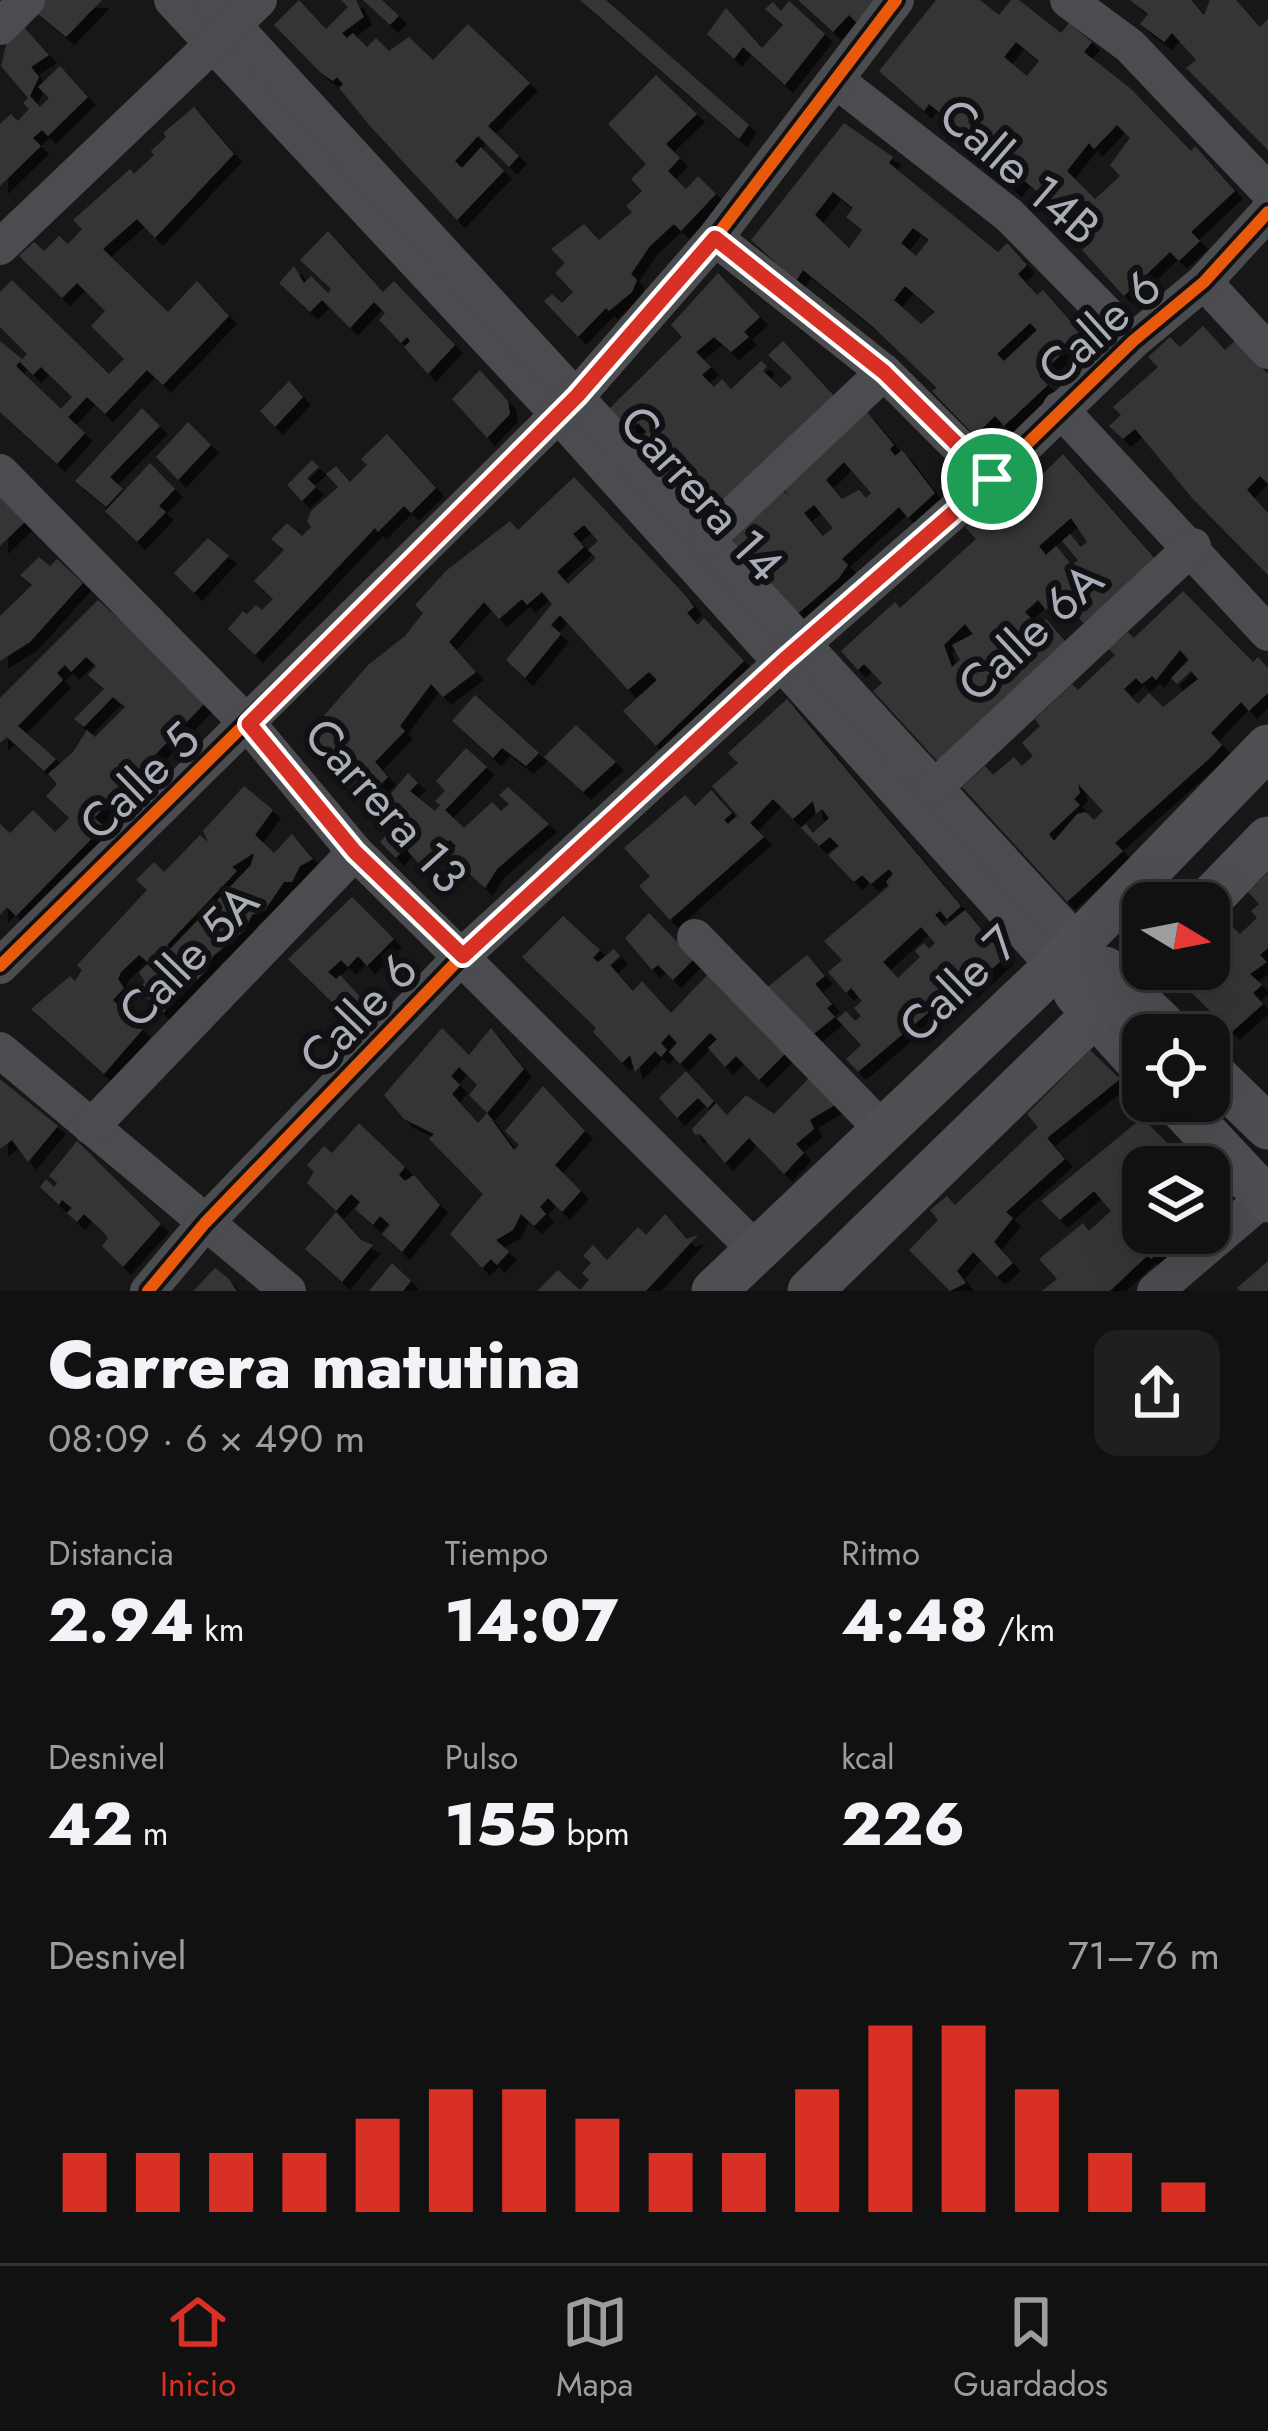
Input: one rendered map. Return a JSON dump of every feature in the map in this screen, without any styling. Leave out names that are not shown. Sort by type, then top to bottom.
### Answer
[{"type":"main road","name":"Calle 7","points":[[714,1291],[1066,954],[1268,748]]},
{"type":"main road","points":[[1226,882],[1268,839]]},
{"type":"main road","name":"Carrera 14","points":[[1066,954],[1149,1014]]},
{"type":"main road","points":[[810,1291],[1120,989]]},
{"type":"main road","points":[[1230,1090],[1268,1126]]},
{"type":"main road","points":[[1195,1122],[1267,1197]]},
{"type":"street","points":[[0,27],[27,0]]},
{"type":"street","name":"Carrera 14","points":[[172,0],[230,17],[566,404],[1066,954]]},
{"type":"street","name":"Calle 5","points":[[0,966],[249,724],[566,404],[715,238],[896,0]]},
{"type":"street","points":[[1068,0],[1130,46],[1268,191]]},
{"type":"street","points":[[0,247],[230,17]]},
{"type":"street","name":"Calle 14B","points":[[837,81],[1009,215],[1133,340]]},
{"type":"street","name":"Calle 6","points":[[148,1291],[205,1223],[463,956],[793,652],[992,479],[1133,340],[1204,282],[1268,212]]},
{"type":"street","points":[[715,238],[884,372],[992,479]]},
{"type":"street","points":[[1204,282],[1268,351]]},
{"type":"street","points":[[707,539],[884,372]]},
{"type":"street","name":"Carrera 14","points":[[566,404],[707,539],[793,652],[933,789],[1066,954]]},
{"type":"street","points":[[1060,409],[1193,546],[1268,633]]},
{"type":"street","name":"Carrera 13","points":[[0,472],[249,724],[355,852],[756,1250]]},
{"type":"street","name":"Calle 6A","points":[[933,789],[1193,546]]},
{"type":"street","name":"Calle 5A","points":[[91,1127],[355,852]]},
{"type":"street","points":[[695,937],[883,1130]]},
{"type":"street","points":[[0,1050],[288,1291]]},
{"type":"street","points":[[1155,1291],[1267,1197]]},
{"type":"building","points":[[39,0],[102,0],[66,37],[33,10]]},
{"type":"building","points":[[299,0],[326,29],[348,7],[341,0],[356,0],[364,17],[342,33],[347,38],[353,33],[367,47],[376,38],[389,51],[409,37],[433,60],[468,24],[530,83],[488,126],[519,156],[509,167],[478,136],[455,161],[462,168],[481,147],[504,171],[457,220],[370,126],[339,88],[343,84],[337,77],[333,81],[321,73],[274,25]]},
{"type":"building","points":[[363,0],[382,0],[399,16],[390,25]]},
{"type":"building","points":[[580,0],[606,0],[749,125],[739,139]]},
{"type":"building","points":[[798,0],[875,0],[858,24],[849,15],[833,32]]},
{"type":"building","points":[[936,0],[980,0],[999,15],[1011,0],[1019,0],[1061,33],[1069,23],[1092,42],[1084,52],[1131,89],[1191,151],[1195,146],[1235,191],[1191,232],[1200,241],[1179,261],[1170,252],[1124,296],[1082,250],[1090,243],[1045,198],[1022,179],[1014,189],[991,171],[999,160],[929,104],[924,111],[879,71]],"holes":[[[1016,42],[1039,61],[1027,76],[1004,57]],[[1117,125],[1130,138],[1110,165],[1120,176],[1095,199],[1067,171],[1089,143],[1094,149]]]},
{"type":"building","points":[[1130,0],[1191,0],[1204,15],[1210,0],[1236,0],[1260,27],[1268,19],[1268,150],[1186,68],[1196,60],[1172,33],[1164,42],[1140,24],[1148,14]]},
{"type":"building","points":[[789,1],[825,34],[785,85],[743,47],[734,59],[707,34],[726,8],[762,48],[783,25],[765,9],[773,2],[781,11]]},
{"type":"building","points":[[22,25],[49,55],[31,67],[39,77],[30,96],[40,107],[49,98],[38,87],[60,66],[88,97],[48,136],[42,130],[33,138],[41,146],[0,186],[0,124],[11,114],[18,121],[29,109],[23,103],[28,98],[1,66],[7,41]]},
{"type":"building","points":[[656,75],[697,114],[666,144],[680,158],[668,171],[686,189],[698,176],[716,194],[681,231],[674,224],[650,246],[631,274],[637,280],[632,292],[609,311],[606,308],[578,337],[544,301],[552,294],[562,303],[573,292],[555,273],[565,263],[551,249],[584,224],[599,240],[632,212],[626,206],[642,191],[631,179],[646,164],[608,124]]},
{"type":"building","points":[[194,107],[234,154],[155,238],[137,219],[103,249],[168,312],[197,281],[229,316],[163,385],[147,370],[105,414],[87,397],[68,417],[85,433],[57,464],[0,412],[0,341],[22,359],[16,366],[61,409],[72,397],[41,367],[33,375],[20,362],[27,354],[0,327],[0,292],[12,280],[109,374],[124,359],[91,326],[105,311],[77,283],[62,298],[19,256],[34,242],[44,251],[59,236],[68,244],[82,229],[73,220],[130,169],[134,174],[154,155],[151,151],[166,137],[163,133]]},
{"type":"building","points":[[844,123],[893,157],[889,163],[998,252],[1007,243],[1027,265],[1018,274],[1037,295],[1043,290],[1082,334],[1039,376],[1048,385],[1004,426],[995,416],[975,436],[932,391],[937,388],[872,326],[803,270],[796,281],[751,240]],"holes":[[[833,192],[853,208],[846,217],[862,230],[849,248],[815,215]],[[913,228],[929,240],[916,256],[901,243]],[[905,286],[935,312],[921,324],[894,300]],[[1030,323],[1037,330],[1004,361],[997,354]]]},
{"type":"building","points":[[328,231],[383,292],[394,281],[455,345],[428,374],[404,347],[410,341],[407,337],[401,343],[379,320],[385,313],[374,302],[350,328],[322,300],[310,312],[279,283],[294,266],[304,283],[311,276],[328,293],[331,289],[300,260]]},
{"type":"building","points":[[718,273],[760,317],[744,332],[749,337],[731,352],[714,337],[696,352],[711,367],[702,375],[714,387],[722,379],[731,389],[761,361],[767,366],[763,371],[781,388],[792,378],[768,355],[783,341],[837,399],[710,513],[638,439],[647,432],[638,423],[630,431],[609,409],[682,337],[671,325]]},
{"type":"building","points":[[1203,326],[1225,350],[1236,340],[1268,374],[1268,484],[1260,476],[1247,490],[1268,513],[1268,575],[1193,499],[1135,429],[1123,439],[1109,426],[1121,415],[1113,407],[1158,367],[1148,357],[1170,337],[1180,347]]},
{"type":"building","points":[[480,370],[508,401],[510,414],[487,438],[452,399]]},
{"type":"building","points":[[289,381],[303,397],[275,427],[260,411]]},
{"type":"building","points":[[142,408],[160,426],[110,477],[123,489],[106,507],[75,481]]},
{"type":"building","points":[[867,412],[894,445],[890,449],[895,456],[902,450],[935,493],[908,518],[899,507],[842,559],[848,565],[839,578],[794,617],[728,539],[780,488],[791,498],[782,487]],"holes":[[[844,462],[871,493],[866,498],[859,490],[842,499],[826,480]],[[814,505],[833,528],[823,536],[804,513]]]},
{"type":"building","points":[[188,422],[211,445],[178,480],[156,457]]},
{"type":"building","points":[[387,434],[436,488],[411,513],[404,506],[378,532],[375,528],[255,655],[228,629],[243,611],[247,614],[256,605],[262,610],[273,599],[254,581],[284,550],[271,539],[287,523],[302,536],[311,527],[307,521],[311,511],[338,487],[326,474],[336,466],[350,482],[367,465],[361,459]]},
{"type":"building","points":[[1063,454],[1158,562],[1086,626],[1060,597],[1046,610],[1038,600],[1025,612],[1038,626],[1046,619],[1066,642],[942,766],[873,691],[882,683],[864,664],[858,670],[841,651],[895,602],[900,608],[976,539],[965,527],[996,499],[1006,510]],"holes":[[[1071,518],[1087,542],[1081,547],[1070,534],[1062,541],[1078,560],[1072,565],[1056,546],[1046,555],[1039,546]],[[965,624],[973,634],[952,645],[960,660],[952,667],[944,645]]]},
{"type":"building","points":[[312,460],[319,467],[307,478],[316,487],[302,501],[287,485]]},
{"type":"building","points":[[150,463],[175,489],[159,506],[166,512],[137,542],[105,511]]},
{"type":"building","points":[[574,477],[686,596],[694,607],[687,613],[698,625],[704,618],[744,661],[656,746],[623,711],[657,680],[649,672],[628,690],[560,615],[551,625],[561,634],[525,678],[506,660],[552,604],[542,592],[527,605],[522,599],[499,619],[484,602],[449,642],[476,672],[443,697],[431,684],[400,726],[405,731],[375,762],[388,777],[379,786],[389,796],[408,773],[418,783],[410,791],[435,811],[440,805],[435,801],[445,791],[436,781],[466,748],[487,767],[445,810],[464,828],[492,802],[501,811],[509,804],[499,795],[508,787],[549,824],[497,869],[485,888],[447,854],[456,846],[450,840],[422,867],[405,848],[396,858],[380,842],[389,832],[303,740],[368,665],[405,636],[423,613],[415,605],[447,570],[510,521],[518,530]],"holes":[[[584,525],[598,541],[588,550],[596,558],[568,584],[557,572],[584,547],[573,534]]]},
{"type":"building","points":[[0,495],[27,520],[0,546]]},
{"type":"building","points":[[208,538],[229,556],[194,593],[174,573]]},
{"type":"building","points":[[39,557],[50,566],[57,559],[83,583],[30,642],[0,661],[0,616],[32,585],[20,575]]},
{"type":"building","points":[[1183,591],[1253,662],[1258,657],[1268,668],[1268,693],[1249,711],[1241,702],[1211,733],[1222,745],[1115,843],[1123,851],[1067,902],[962,787],[985,766],[993,775],[1014,757],[1022,766],[1033,756],[1022,743],[1040,726],[1035,719],[1072,684],[1078,690],[1115,655],[1109,649],[1128,632],[1134,638]],"holes":[[[1180,650],[1189,660],[1171,678],[1177,684],[1191,671],[1198,679],[1163,707],[1149,693],[1138,704],[1124,689],[1136,678],[1142,684],[1152,676],[1156,680]],[[1078,784],[1103,811],[1094,820],[1086,812],[1077,814],[1054,841],[1049,834],[1080,805],[1074,799],[1080,793]]]},
{"type":"building","points":[[98,600],[209,699],[94,818],[104,826],[16,916],[7,907],[0,915],[0,824],[10,833],[33,810],[55,832],[69,818],[46,796],[57,784],[48,774],[73,752],[87,730],[95,737],[125,707],[113,697],[84,727],[74,719],[104,689],[88,675],[96,666],[86,657],[71,672],[65,665],[57,673],[63,680],[18,726],[56,759],[44,771],[7,737],[0,743],[0,698]]},
{"type":"building","points":[[475,695],[539,753],[526,766],[502,748],[493,758],[452,721]]},
{"type":"building","points":[[787,699],[961,906],[947,919],[940,911],[935,915],[945,926],[965,910],[1005,957],[966,993],[961,985],[858,1072],[846,1059],[861,1045],[837,1019],[846,1011],[855,1021],[861,1016],[854,1008],[862,1001],[851,988],[846,993],[828,972],[842,960],[824,941],[889,886],[886,882],[893,874],[889,869],[871,884],[862,875],[854,882],[828,855],[839,846],[830,837],[819,846],[801,828],[806,824],[813,833],[829,818],[822,809],[816,814],[813,801],[793,819],[773,799],[750,823],[764,837],[670,920],[639,886],[650,876],[624,848],[685,795],[695,806],[711,790],[732,813],[724,820],[728,824],[737,816],[742,821],[712,786],[738,763],[728,753]],"holes":[[[921,927],[935,943],[929,949],[924,943],[915,951],[920,957],[898,978],[883,962]]]},
{"type":"building","points":[[576,725],[616,762],[583,792],[544,757]]},
{"type":"building","points":[[244,786],[273,810],[255,835],[274,853],[292,834],[313,859],[300,866],[292,882],[284,882],[265,910],[252,915],[244,931],[213,956],[208,969],[163,1013],[138,989],[145,982],[139,972],[149,963],[139,955],[121,972],[118,979],[124,988],[113,1000],[143,1029],[104,1074],[31,1009],[70,976],[75,981],[82,970],[77,965],[147,890],[136,880],[154,862],[164,872],[200,835],[208,842],[203,831]],"holes":[[[254,853],[251,865],[170,949],[167,945],[237,871],[232,867]]]},
{"type":"building","points":[[1268,872],[1268,948],[1260,955],[1267,962],[1250,974],[1262,985],[1253,993],[1263,1004],[1232,1032],[1230,1014],[1213,1014],[1188,990],[1230,990],[1230,928],[1240,934],[1257,918],[1251,911],[1259,904],[1248,892]]},
{"type":"building","points":[[352,897],[394,939],[367,966],[358,956],[348,967],[341,960],[328,972],[336,979],[340,975],[369,1006],[353,1023],[288,959]]},
{"type":"building","points":[[649,913],[694,959],[673,980],[658,965],[652,970],[625,938]]},
{"type":"building","points":[[563,916],[600,950],[593,958],[598,962],[614,949],[620,956],[610,965],[633,991],[642,981],[671,1013],[708,974],[787,1052],[759,1080],[736,1056],[725,1067],[708,1048],[717,1039],[710,1033],[680,1064],[669,1052],[677,1043],[669,1034],[661,1043],[667,1050],[661,1057],[655,1051],[635,1072],[630,1055],[622,1063],[593,1032],[596,1028],[522,957]]},
{"type":"building","points":[[807,955],[825,976],[815,984],[832,1004],[827,1008],[835,1017],[805,1041],[760,993]]},
{"type":"building","points":[[442,1028],[469,1055],[491,1028],[524,1069],[487,1113],[514,1150],[519,1145],[505,1131],[543,1086],[585,1131],[555,1165],[581,1191],[562,1212],[548,1198],[540,1207],[546,1214],[534,1226],[521,1214],[513,1230],[496,1240],[509,1252],[497,1265],[491,1259],[482,1268],[450,1234],[483,1194],[429,1139],[434,1134],[404,1119],[384,1095]],"holes":[[[459,1067],[477,1085],[469,1095],[487,1113],[478,1123],[452,1094],[460,1085],[451,1076]]]},
{"type":"building","points":[[1090,1050],[1120,1079],[1047,1138],[1065,1159],[1006,1212],[1013,1218],[994,1242],[1013,1263],[997,1277],[973,1252],[957,1271],[966,1283],[950,1291],[909,1250],[938,1220],[930,1210],[947,1196],[955,1205],[1038,1127],[1027,1114]]},
{"type":"building","points":[[686,1071],[714,1101],[708,1108],[698,1098],[677,1118],[659,1098]]},
{"type":"building","points":[[811,1076],[835,1105],[810,1120],[814,1129],[796,1144],[804,1153],[784,1174],[749,1138],[725,1163],[692,1129],[716,1103],[727,1115],[746,1095],[774,1114]]},
{"type":"building","points":[[0,1079],[58,1126],[28,1162],[12,1140],[0,1149]]},
{"type":"building","points":[[1137,1122],[1146,1122],[1171,1146],[1122,1146],[1122,1254],[1157,1254],[1151,1259],[1148,1255],[1110,1291],[1042,1291],[1057,1279],[1039,1259],[1083,1223],[1089,1231],[1111,1211],[1094,1191],[1060,1220],[1041,1201]]},
{"type":"building","points":[[359,1123],[405,1167],[399,1175],[405,1181],[414,1175],[440,1205],[402,1252],[382,1234],[390,1225],[380,1216],[373,1225],[355,1209],[360,1202],[351,1194],[336,1211],[307,1183],[314,1172],[307,1165],[324,1146],[332,1153]]},
{"type":"building","points":[[77,1141],[161,1224],[123,1267],[102,1246],[108,1238],[102,1231],[84,1214],[77,1222],[67,1213],[72,1208],[62,1200],[59,1205],[40,1187],[46,1179],[54,1187],[57,1183],[49,1176]]},
{"type":"building","points":[[336,1212],[361,1240],[373,1245],[342,1282],[305,1249]]},
{"type":"building","points":[[665,1214],[687,1239],[698,1235],[646,1291],[537,1291],[558,1270],[580,1290],[589,1280],[582,1273],[591,1263],[583,1256],[593,1245],[607,1260],[638,1227],[646,1235]]},
{"type":"building","points":[[1268,1261],[1268,1291],[1237,1288]]},
{"type":"building","points":[[392,1263],[411,1281],[403,1291],[369,1291]]},
{"type":"building","points":[[215,1268],[237,1291],[193,1291]]},
{"type":"cycle path","points":[[0,966],[577,396],[715,238],[896,0]]},
{"type":"cycle path","points":[[148,1291],[205,1223],[462,956],[783,661],[991,479],[1133,341],[1204,282],[1268,212]]},
{"type":"route","points":[[715,238],[884,372],[992,479],[783,661],[463,956],[355,852],[249,724],[577,396],[715,238]]}]
